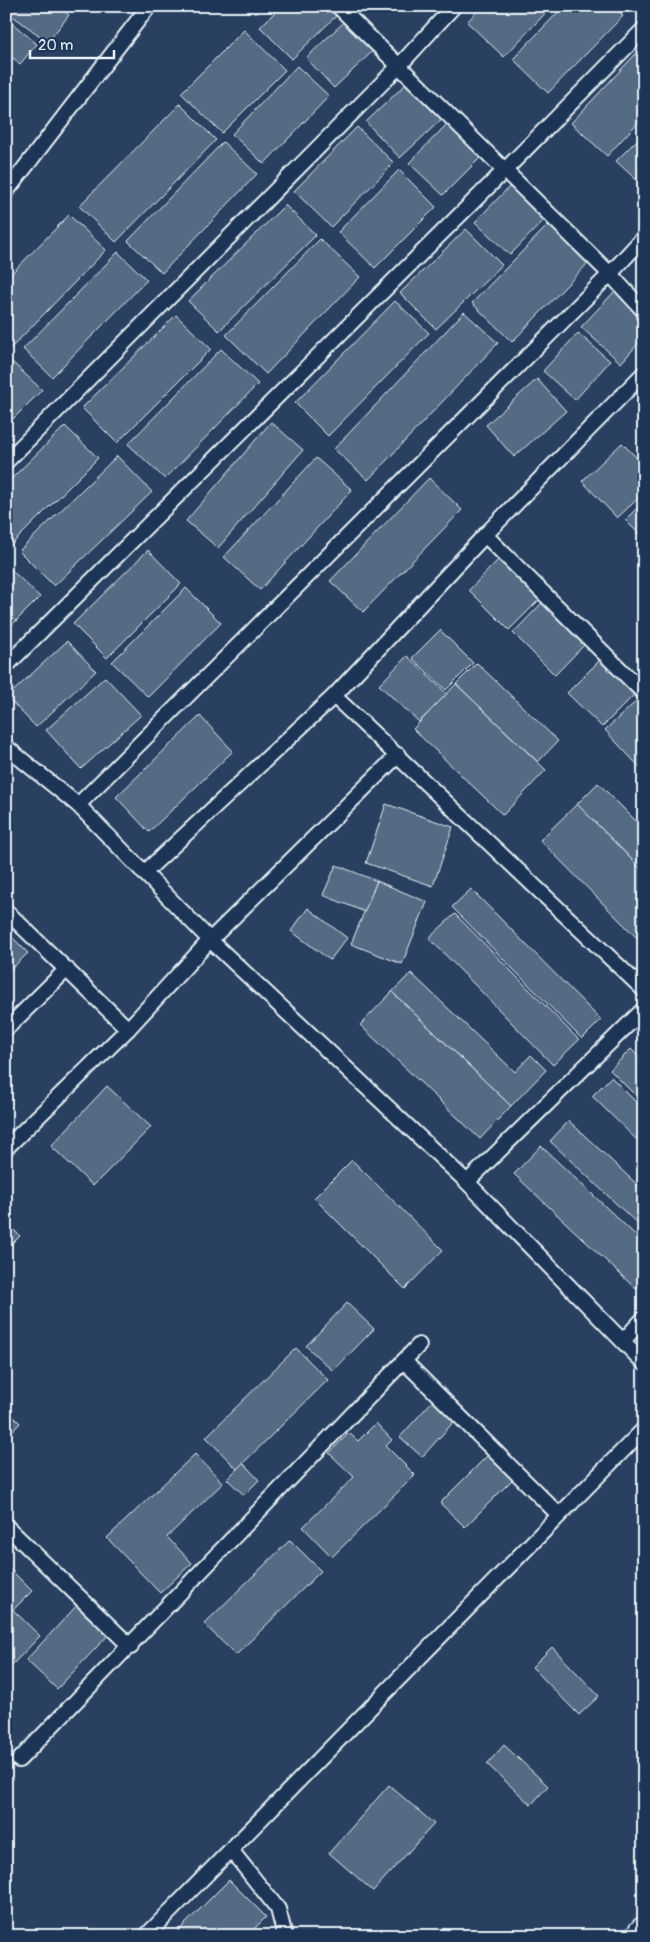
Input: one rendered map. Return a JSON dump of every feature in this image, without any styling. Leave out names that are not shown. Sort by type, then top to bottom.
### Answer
[{"type":"street","points":[[640,1936],[644,1931]]},
{"type":"lane","points":[[6,192],[149,6]]},
{"type":"lane","points":[[338,6],[610,274],[644,311]]},
{"type":"lane","points":[[6,462],[399,66],[454,6]]},
{"type":"lane","points":[[6,666],[644,30]]},
{"type":"lane","points":[[78,805],[610,274],[644,237]]},
{"type":"lane","points":[[144,874],[334,696],[485,534],[644,373]]},
{"type":"lane","points":[[485,534],[644,693]]},
{"type":"lane","points":[[334,696],[644,990]]},
{"type":"lane","points":[[6,747],[78,805],[210,940],[467,1182],[644,1363]]},
{"type":"lane","points":[[6,1148],[128,1029],[210,940],[398,755]]},
{"type":"lane","points":[[6,911],[128,1029]]},
{"type":"lane","points":[[6,1029],[67,969]]},
{"type":"lane","points":[[467,1182],[644,1009]]},
{"type":"lane","points":[[623,1342],[644,1318]]},
{"type":"lane","points":[[19,1760],[131,1647],[419,1345]]},
{"type":"lane","points":[[404,1361],[558,1514]]},
{"type":"lane","points":[[146,1936],[558,1514],[644,1429]]},
{"type":"lane","points":[[6,1526],[131,1647]]},
{"type":"lane","points":[[231,1850],[278,1909],[285,1936]]},
{"type":"building","points":[[6,6],[58,6],[69,15],[48,42],[6,11]]},
{"type":"building","points":[[281,6],[330,6],[338,14],[292,59],[260,27]]},
{"type":"building","points":[[482,6],[552,6],[504,57],[467,22]]},
{"type":"building","points":[[564,6],[613,6],[623,16],[548,93],[513,59]]},
{"type":"building","points":[[6,18],[37,44],[20,64],[6,52]]},
{"type":"building","points":[[346,20],[374,50],[334,88],[306,58]]},
{"type":"building","points":[[244,30],[285,70],[222,133],[181,93]]},
{"type":"building","points":[[644,45],[644,116],[607,156],[571,123]]},
{"type":"building","points":[[297,66],[329,96],[264,164],[232,134]]},
{"type":"building","points":[[409,81],[444,117],[400,158],[366,122]]},
{"type":"building","points":[[180,104],[216,140],[116,242],[79,206]]},
{"type":"building","points":[[450,121],[484,154],[443,195],[409,163]]},
{"type":"building","points":[[357,127],[394,163],[331,227],[294,191]]},
{"type":"building","points":[[644,133],[644,187],[616,161]]},
{"type":"building","points":[[223,142],[257,174],[162,273],[128,241]]},
{"type":"building","points":[[399,170],[436,207],[375,268],[338,232]]},
{"type":"building","points":[[512,184],[547,217],[510,255],[475,222]]},
{"type":"building","points":[[285,205],[316,235],[219,331],[188,301]]},
{"type":"building","points":[[69,215],[106,250],[11,348],[6,343],[6,279]]},
{"type":"building","points":[[551,222],[591,260],[512,342],[472,303]]},
{"type":"building","points":[[466,229],[502,265],[436,329],[400,293]]},
{"type":"building","points":[[320,239],[360,277],[266,374],[226,335]]},
{"type":"building","points":[[118,252],[147,280],[52,377],[23,349]]},
{"type":"building","points":[[615,291],[644,318],[644,337],[621,363],[581,327]]},
{"type":"building","points":[[395,301],[429,333],[328,436],[295,403]]},
{"type":"building","points":[[464,312],[498,343],[368,480],[334,449]]},
{"type":"building","points":[[176,315],[211,349],[117,443],[82,408]]},
{"type":"building","points":[[578,333],[610,361],[575,400],[543,371]]},
{"type":"building","points":[[221,349],[258,384],[165,479],[128,444]]},
{"type":"building","points":[[11,361],[42,390],[6,426],[6,366]]},
{"type":"building","points":[[537,379],[566,411],[514,457],[486,425]]},
{"type":"building","points":[[271,422],[303,450],[218,548],[186,521]]},
{"type":"building","points":[[65,426],[98,458],[6,550],[6,484]]},
{"type":"building","points":[[622,443],[644,465],[644,493],[617,518],[582,481]]},
{"type":"building","points":[[117,456],[152,492],[54,586],[19,551]]},
{"type":"building","points":[[316,458],[352,490],[260,590],[224,557]]},
{"type":"building","points":[[429,478],[462,510],[363,612],[330,581]]},
{"type":"building","points":[[644,501],[644,539],[625,520]]},
{"type":"building","points":[[148,550],[181,584],[107,658],[73,624]]},
{"type":"building","points":[[500,558],[541,598],[509,630],[469,590]]},
{"type":"building","points":[[6,565],[40,597],[6,631]]},
{"type":"building","points":[[186,588],[221,623],[148,697],[112,662]]},
{"type":"building","points":[[542,603],[585,644],[555,675],[513,633]]},
{"type":"building","points":[[440,630],[473,663],[446,690],[412,658]]},
{"type":"building","points":[[67,641],[96,671],[36,727],[7,697]]},
{"type":"building","points":[[407,656],[447,694],[419,722],[379,685]]},
{"type":"building","points":[[601,659],[636,693],[602,727],[567,693]]},
{"type":"building","points":[[477,663],[558,741],[538,762],[456,684]]},
{"type":"building","points":[[105,677],[141,715],[81,769],[46,730]]},
{"type":"building","points":[[456,684],[546,770],[503,815],[413,729]]},
{"type":"building","points":[[641,697],[644,701],[644,772],[605,730]]},
{"type":"building","points":[[200,716],[233,751],[149,832],[116,797]]},
{"type":"building","points":[[598,783],[644,829],[644,872],[577,804]]},
{"type":"building","points":[[386,804],[453,827],[433,886],[366,863]]},
{"type":"building","points":[[577,804],[644,872],[644,945],[540,840]]},
{"type":"building","points":[[336,865],[377,881],[365,912],[323,895]]},
{"type":"building","points":[[377,881],[427,902],[402,964],[351,944]]},
{"type":"building","points":[[471,889],[601,1020],[582,1039],[452,907]]},
{"type":"building","points":[[308,908],[347,938],[330,960],[291,931]]},
{"type":"building","points":[[455,914],[579,1040],[553,1065],[429,938]]},
{"type":"building","points":[[6,931],[28,953],[6,974]]},
{"type":"building","points":[[411,973],[515,1072],[531,1055],[546,1070],[511,1106],[392,992]]},
{"type":"building","points":[[392,992],[511,1106],[480,1139],[360,1025]]},
{"type":"building","points":[[631,1049],[644,1062],[644,1104],[610,1070]]},
{"type":"building","points":[[611,1077],[644,1110],[644,1147],[592,1096]]},
{"type":"building","points":[[107,1086],[151,1127],[93,1186],[51,1146]]},
{"type":"building","points":[[569,1121],[644,1191],[644,1230],[550,1141]]},
{"type":"building","points":[[541,1146],[644,1243],[644,1281],[636,1289],[514,1174]]},
{"type":"building","points":[[352,1160],[443,1250],[405,1289],[314,1198]]},
{"type":"building","points":[[6,1222],[20,1236],[6,1250]]},
{"type":"building","points":[[347,1303],[374,1329],[333,1371],[306,1346]]},
{"type":"building","points":[[296,1348],[328,1380],[237,1469],[206,1437]]},
{"type":"building","points":[[436,1397],[458,1417],[422,1457],[400,1437]]},
{"type":"building","points":[[6,1409],[20,1423],[6,1438]]},
{"type":"building","points":[[376,1423],[392,1440],[386,1446],[415,1475],[332,1557],[303,1527],[354,1477],[329,1453],[349,1433],[358,1441]]},
{"type":"building","points":[[490,1453],[515,1477],[465,1527],[440,1503]]},
{"type":"building","points":[[195,1454],[223,1483],[167,1537],[192,1563],[160,1593],[107,1538]]},
{"type":"building","points":[[243,1463],[259,1480],[244,1495],[227,1479]]},
{"type":"building","points":[[290,1540],[321,1571],[236,1655],[204,1624]]},
{"type":"building","points":[[6,1565],[32,1591],[13,1610],[40,1636],[6,1671]]},
{"type":"building","points":[[81,1601],[113,1630],[57,1689],[26,1660]]},
{"type":"building","points":[[552,1647],[599,1696],[579,1715],[532,1667]]},
{"type":"building","points":[[504,1745],[548,1786],[531,1805],[487,1764]]},
{"type":"building","points":[[389,1785],[434,1824],[373,1891],[329,1853]]},
{"type":"building","points":[[229,1880],[266,1917],[247,1936],[173,1936]]}]
